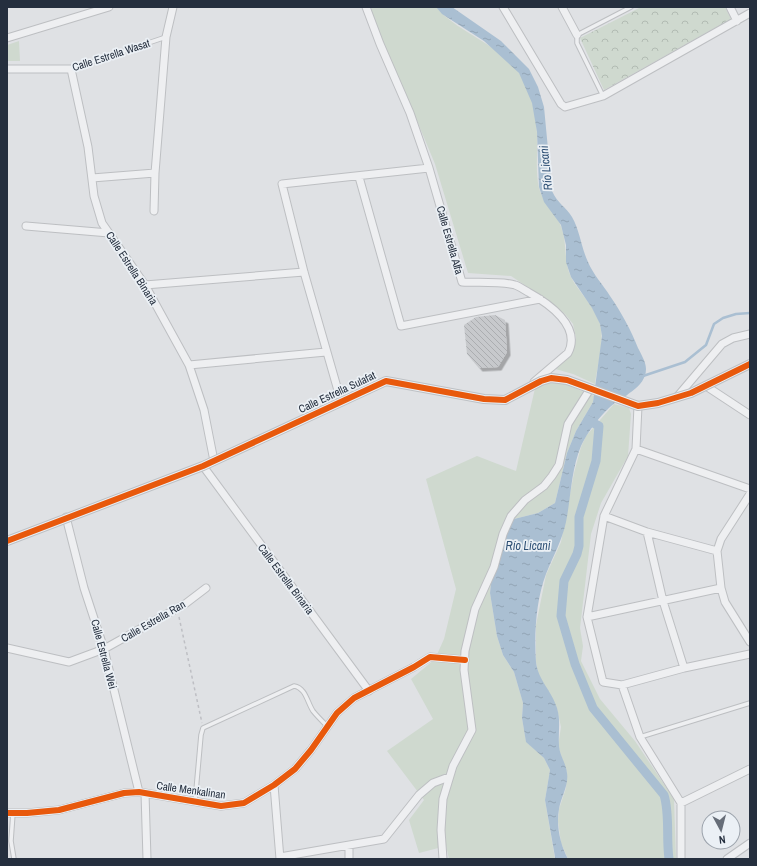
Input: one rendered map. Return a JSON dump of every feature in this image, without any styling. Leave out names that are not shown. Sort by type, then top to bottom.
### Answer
[{"type":"street","points":[[7,38],[92,10],[109,7]]},
{"type":"street","points":[[154,211],[155,173],[166,38],[173,7]]},
{"type":"street","name":"Calle Estrella Alfa","points":[[366,7],[380,44],[410,113],[429,168],[462,282],[515,285],[540,299],[560,315],[572,338],[571,347],[568,353],[527,388]]},
{"type":"street","points":[[502,7],[561,104],[569,107],[603,96],[750,13]]},
{"type":"street","points":[[562,7],[576,35]]},
{"type":"street","points":[[730,7],[738,21]]},
{"type":"street","name":"Calle Estrella Wasat","points":[[7,68],[71,69]]},
{"type":"street","name":"Calle Estrella Binaria","points":[[71,69],[88,147],[94,196],[102,223],[145,285],[189,366],[204,410],[214,460]]},
{"type":"street","points":[[341,401],[304,272],[282,184],[360,177],[429,168]]},
{"type":"street","points":[[92,178],[155,173]]},
{"type":"street","points":[[360,177],[401,326],[540,299]]},
{"type":"street","points":[[26,226],[109,233]]},
{"type":"street","points":[[145,285],[304,272]]},
{"type":"street","points":[[675,399],[722,344],[733,338],[750,334]]},
{"type":"street","points":[[189,366],[326,352]]},
{"type":"street","name":"Calle Estrella Sulafat","points":[[7,541],[66,517],[203,466],[386,381],[497,400],[512,398],[527,388],[552,378],[566,380],[638,406],[675,399],[706,386],[750,364]]},
{"type":"street","points":[[706,386],[750,415]]},
{"type":"street","points":[[443,859],[441,830],[443,800],[449,777],[472,730],[464,660],[470,626],[475,609],[494,567],[503,534],[511,516],[525,500],[544,486],[552,476],[558,464],[568,424],[592,390]]},
{"type":"street","points":[[638,406],[636,449],[604,516],[587,617],[603,682],[622,685],[684,668],[750,654]]},
{"type":"street","points":[[636,449],[750,489]]},
{"type":"street","name":"Calle Estrella Binaria","points":[[203,466],[369,691]]},
{"type":"street","points":[[750,494],[721,539],[717,551],[725,602],[731,614],[750,642]]},
{"type":"street","points":[[604,516],[646,532],[717,551]]},
{"type":"street","name":"Calle Estrella Wei","points":[[66,517],[84,588],[104,649],[142,793],[147,859]]},
{"type":"street","points":[[646,532],[663,601],[684,668]]},
{"type":"street","name":"Calle Estrella Ran","points":[[7,648],[69,662],[104,649],[177,608],[206,588]]},
{"type":"street","points":[[587,617],[722,588]]},
{"type":"street","name":"Calle Menkalinan","points":[[10,813],[59,810],[124,793],[142,793],[221,806],[244,803],[274,785],[295,769],[311,750],[327,726],[344,706],[354,698],[430,657],[464,660]]},
{"type":"street","points":[[622,685],[640,738],[681,803],[681,859]]},
{"type":"street","points":[[681,803],[750,769]]},
{"type":"street","points":[[274,785],[280,858],[384,839],[419,796],[433,783],[449,777]]},
{"type":"street","points":[[727,859],[750,843]]},
{"type":"street","points":[[349,845],[349,859]]},
{"type":"lane","points":[[603,96],[576,43],[576,35],[631,7]]},
{"type":"lane","name":"Calle Estrella Wasat","points":[[71,69],[166,38]]},
{"type":"lane","points":[[195,802],[201,735],[203,728],[294,686],[300,687],[303,690],[313,710],[327,726]]},
{"type":"lane","points":[[640,738],[750,703]]},
{"type":"lane","points":[[10,813],[11,841],[14,859]]},
{"type":"path","points":[[177,608],[203,728]]},
{"type":"green space","points":[[370,7],[436,7],[455,24],[500,54],[510,63],[523,79],[530,94],[535,118],[539,188],[543,198],[560,224],[564,238],[567,264],[571,277],[578,289],[591,305],[600,324],[602,338],[595,384],[573,374],[552,368],[574,350],[576,338],[573,324],[565,314],[511,276],[468,273],[435,164],[410,104],[393,72]]},
{"type":"green space","points":[[641,7],[725,7],[731,19],[604,90],[580,38]]},
{"type":"green space","points":[[19,41],[20,61],[7,61],[7,45]]},
{"type":"green space","points":[[547,380],[562,383],[594,396],[593,402],[576,431],[567,453],[555,503],[538,513],[514,519],[492,574],[490,593],[497,636],[503,655],[514,672],[523,703],[522,718],[526,741],[544,758],[550,770],[545,800],[555,859],[449,859],[446,846],[419,853],[409,820],[424,800],[387,751],[433,719],[411,679],[435,659],[444,639],[456,589],[426,479],[477,456],[516,471],[536,384]]},
{"type":"green space","points":[[614,404],[629,408],[631,414],[628,456],[601,503],[591,534],[580,628],[583,646],[581,661],[600,699],[635,741],[674,799],[676,859],[568,859],[561,843],[558,821],[559,809],[566,788],[567,773],[558,746],[561,727],[557,709],[539,678],[536,662],[536,625],[546,575],[561,542],[574,473],[581,447],[586,436]]},
{"type":"water","name":"Río Licani","points":[[436,7],[452,7],[501,41],[529,69],[538,87],[544,107],[552,191],[572,217],[590,266],[626,321],[646,366],[645,376],[638,386],[606,411],[590,431],[581,446],[575,464],[568,513],[564,529],[546,574],[538,606],[535,640],[537,668],[557,708],[559,722],[559,748],[567,773],[567,782],[558,815],[558,828],[568,859],[555,859],[545,800],[550,770],[544,758],[526,742],[522,718],[523,703],[514,672],[503,655],[497,636],[490,593],[492,574],[505,526],[514,519],[538,513],[555,503],[567,453],[576,431],[593,402],[602,336],[600,324],[592,308],[571,277],[566,262],[566,245],[561,225],[544,202],[539,187],[537,132],[532,103],[519,73],[484,41],[442,14]]},
{"type":"building","points":[[495,315],[505,320],[507,352],[498,367],[479,368],[467,354],[464,325],[476,317]]},
{"type":"waterway","points":[[643,376],[685,362],[706,345],[714,324],[723,318],[736,314],[750,313]]},
{"type":"waterway","points":[[588,420],[599,426],[596,461],[579,517],[579,546],[577,554],[564,581],[561,616],[575,664],[593,708],[664,795],[667,810],[669,859]]},
{"type":"cycle path","points":[[7,541],[203,466],[386,381],[484,399],[505,400],[541,381],[551,378],[567,380],[638,406],[658,403],[691,393],[750,364]]},
{"type":"cycle path","points":[[7,813],[59,810],[124,793],[139,792],[221,806],[244,803],[274,785],[295,769],[311,750],[337,713],[354,698],[414,667],[430,657],[465,660]]}]
